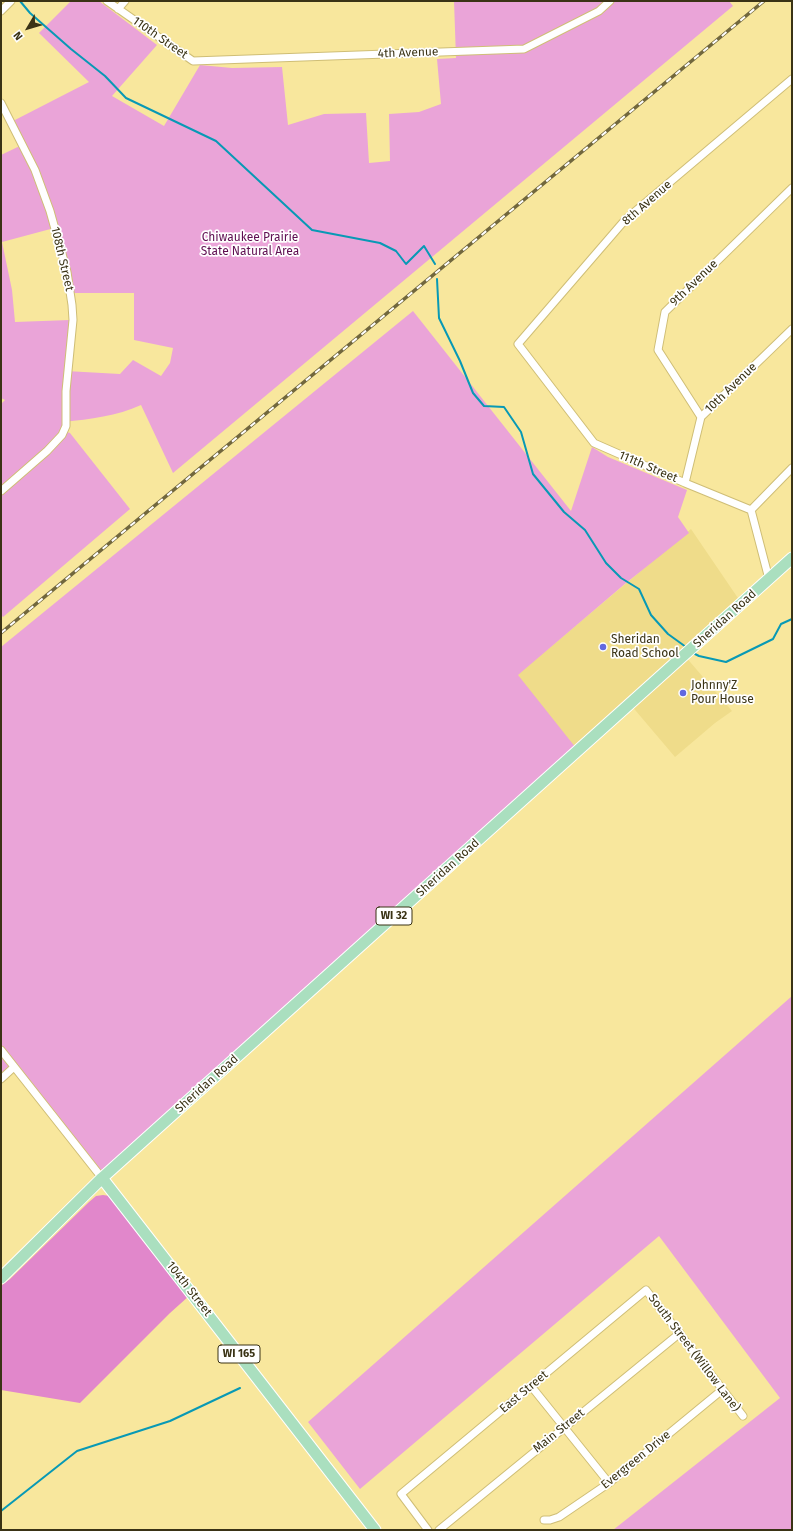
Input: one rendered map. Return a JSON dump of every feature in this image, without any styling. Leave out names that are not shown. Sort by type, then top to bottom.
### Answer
[{"type":"main road","name":"Sheridan Road","points":[[1,1278],[102,1178],[792,558]]},
{"type":"main road","name":"104th Street","points":[[102,1178],[375,1530]]},
{"type":"street","points":[[1,11],[11,1]]},
{"type":"street","name":"110th Street","points":[[107,1],[193,61]]},
{"type":"street","points":[[118,9],[125,1]]},
{"type":"street","name":"4th Avenue","points":[[193,61],[524,49],[599,10],[610,1]]},
{"type":"street","name":"8th Avenue","points":[[518,344],[625,220],[792,79]]},
{"type":"street","name":"108th Street","points":[[1,103],[44,192],[56,228],[68,278],[73,320],[66,391],[66,426],[57,442],[1,491]]},
{"type":"street","name":"9th Avenue","points":[[701,417],[658,350],[664,312],[792,188]]},
{"type":"street","name":"10th Avenue","points":[[685,483],[701,417],[792,329]]},
{"type":"street","name":"111th Street","points":[[518,344],[594,443],[751,510]]},
{"type":"street","points":[[769,579],[751,510],[792,468]]},
{"type":"street","name":"104th Street","points":[[1,1050],[102,1178]]},
{"type":"street","points":[[1,1079],[14,1067]]},
{"type":"street","name":"South Street (Willow Lane)","points":[[646,1290],[743,1416]]},
{"type":"street","name":"East Street","points":[[428,1530],[401,1494],[646,1290]]},
{"type":"street","name":"Main Street","points":[[439,1530],[680,1333]]},
{"type":"street","points":[[531,1386],[609,1483]]},
{"type":"street","name":"Evergreen Drive","points":[[544,1520],[559,1517],[609,1483],[722,1390]]},
{"type":"shaded area","points":[[691,529],[742,604],[685,656],[732,711],[715,723],[675,757],[630,704],[565,762],[517,675]]},
{"type":"shaded area","points":[[96,1196],[110,1196],[189,1296],[80,1403],[1,1390],[1,1286],[89,1202]]},
{"type":"green space","name":"Chiwaukee Prairie State Natural Area","points":[[71,1],[99,1],[157,45],[112,96],[164,126],[200,65],[232,68],[282,67],[288,125],[324,114],[366,113],[369,163],[390,161],[389,114],[419,112],[441,104],[437,59],[456,58],[454,1],[729,1],[733,6],[173,473],[141,405],[113,414],[64,422],[61,430],[70,433],[130,509],[3,617],[1,615],[1,404],[5,400],[1,398],[1,155],[24,144],[13,121],[89,82],[39,33]],"holes":[[[58,227],[73,293],[134,293],[134,340],[173,348],[170,363],[161,376],[133,360],[120,374],[66,371],[70,320],[15,322],[12,290],[2,242]]]},
{"type":"green space","points":[[413,311],[571,511],[592,447],[608,457],[687,490],[678,517],[689,533],[626,583],[518,675],[576,748],[159,1122],[102,1170],[98,1169],[15,1062],[1,1075],[1,647]]},
{"type":"green space","points":[[792,996],[792,1530],[613,1530],[780,1398],[659,1236],[360,1489],[308,1422]]},
{"type":"waterway","points":[[20,1],[30,13],[105,76],[126,98],[216,141],[312,230],[380,243],[396,251],[406,264],[424,246],[435,264]]},
{"type":"waterway","points":[[437,279],[439,318],[460,361],[473,393],[484,406],[504,407],[521,432],[533,474],[564,512],[585,530],[606,563],[621,578],[639,589],[651,615],[668,634],[686,647]]},
{"type":"waterway","points":[[695,654],[726,662],[773,639],[781,624],[792,619]]},
{"type":"waterway","points":[[1,1511],[77,1451],[170,1421],[240,1388]]},
{"type":"railway","points":[[1,633],[764,1]]},
{"type":"place","name":"Sheridan Road School","points":[[603,647]]},
{"type":"place","name":"Johnny'Z Pour House","points":[[683,693]]}]
